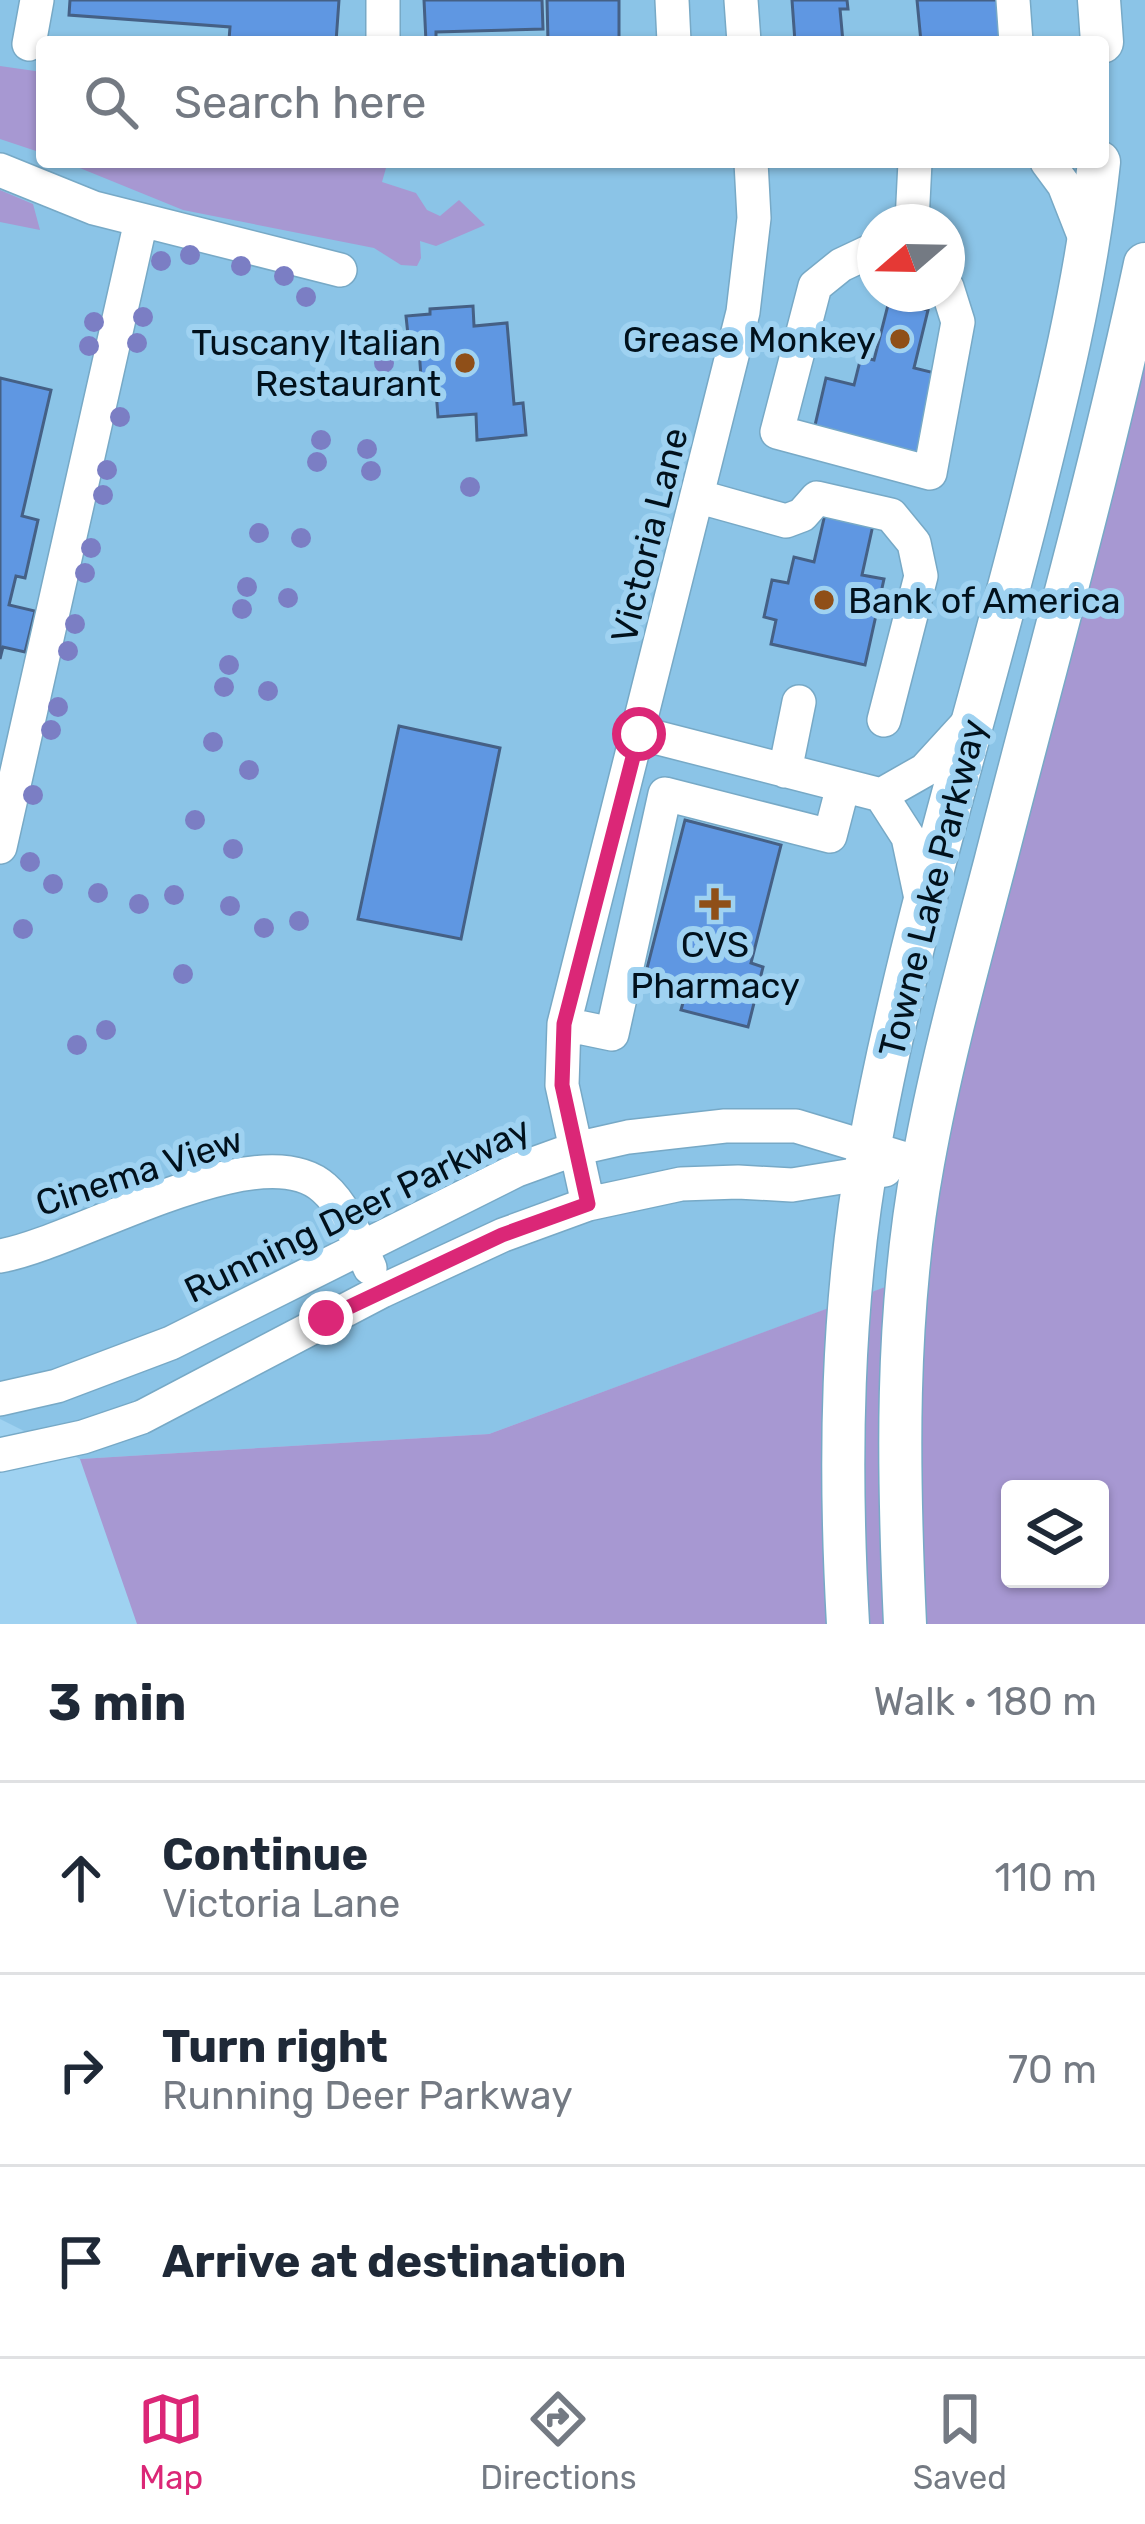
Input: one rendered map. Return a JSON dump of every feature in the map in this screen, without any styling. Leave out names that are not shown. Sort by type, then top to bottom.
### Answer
[{"type":"main road","points":[[1099,0],[1102,36]]},
{"type":"main road","name":"Towne Lake Parkway","points":[[848,1624],[842,1427],[868,1161],[924,913],[1072,340],[1098,168]]},
{"type":"main road","name":"Towne Lake Parkway","points":[[905,1624],[899,1426],[922,1165],[972,950],[1121,378],[1145,264]]},
{"type":"street","points":[[24,43],[37,0]]},
{"type":"street","points":[[383,0],[383,36]]},
{"type":"street","points":[[672,0],[674,36]]},
{"type":"street","points":[[741,0],[744,36]]},
{"type":"street","points":[[1013,0],[1016,36]]},
{"type":"street","name":"Victoria Lane","points":[[588,1204],[562,1085],[564,1024],[700,497],[751,266],[752,168]]},
{"type":"street","points":[[913,204],[915,168]]},
{"type":"street","points":[[1051,168],[1064,185],[1089,248]]},
{"type":"street","points":[[0,170],[94,208],[340,270]]},
{"type":"street","points":[[0,847],[141,221]]},
{"type":"street","points":[[857,258],[815,286],[777,433],[930,473],[958,322],[955,312]]},
{"type":"street","points":[[700,497],[786,521],[802,515],[817,498],[891,515],[914,543],[921,576],[884,720]]},
{"type":"street","points":[[784,771],[799,702]]},
{"type":"street","points":[[639,734],[881,795],[909,782],[938,759],[976,713]]},
{"type":"street","points":[[564,1024],[612,1034],[665,794],[830,836],[843,786]]},
{"type":"street","points":[[881,795],[908,837],[924,913]]},
{"type":"street","points":[[620,808],[660,818]]},
{"type":"street","name":"Running Deer Parkway","points":[[0,1399],[57,1386],[152,1351],[517,1170],[575,1149],[644,1134],[725,1126],[796,1126],[868,1161],[922,1165]]},
{"type":"street","name":"Running Deer Parkway","points":[[0,1455],[82,1437],[142,1417],[382,1291],[502,1235],[588,1204],[680,1184],[792,1185],[868,1161]]},
{"type":"street","name":"Cinema View","points":[[0,1256],[199,1186],[246,1172],[276,1170],[294,1172],[334,1198],[382,1291]]},
{"type":"shaded area","points":[[0,0],[1145,0],[1145,322],[905,1280],[489,1434],[80,1459],[0,1419]]},
{"type":"shaded area","points":[[0,66],[36,71],[36,151],[0,139]]},
{"type":"shaded area","points":[[80,168],[386,168],[382,182],[416,193],[427,210],[440,216],[459,200],[485,225],[436,246],[420,241],[417,266],[401,265],[374,248],[183,210]]},
{"type":"shaded area","points":[[0,190],[33,204],[40,230],[0,222]]},
{"type":"shaded area","points":[[1145,322],[1145,1624],[137,1624],[80,1459],[489,1434],[904,1280]]},
{"type":"building","points":[[70,0],[339,0],[336,36],[229,36],[230,27],[69,15]]},
{"type":"building","points":[[424,0],[542,0],[543,29],[426,36]]},
{"type":"building","points":[[547,0],[619,0],[619,36],[548,36]]},
{"type":"building","points":[[792,0],[847,0],[848,9],[840,9],[842,36],[795,36]]},
{"type":"building","points":[[917,0],[998,0],[1001,36],[920,36]]},
{"type":"building","name":"Tuscany Italian Restaurant","points":[[473,306],[474,326],[507,323],[514,404],[523,403],[526,435],[477,440],[476,414],[438,417],[436,391],[422,392],[418,334],[408,335],[406,316]]},
{"type":"building","points":[[886,312],[928,312],[914,368],[939,374],[919,460],[813,434],[826,378],[854,385],[861,357],[874,360]]},
{"type":"building","points":[[0,378],[51,390],[22,516],[38,520],[25,578],[16,576],[9,605],[35,611],[25,652],[3,647],[0,659]]},
{"type":"building","name":"Bank of America","points":[[825,514],[873,525],[862,575],[884,579],[865,665],[771,644],[776,620],[764,617],[772,580],[788,583],[794,557],[814,562]]},
{"type":"building","points":[[399,726],[500,748],[461,939],[358,919]]},
{"type":"building","name":"CVS Pharmacy","points":[[685,820],[781,845],[751,963],[763,967],[748,1027],[681,1010],[684,999],[642,988]]},
{"type":"place","name":"Grease Monkey","points":[[900,339]]},
{"type":"place","name":"Tuscany Italian Restaurant","points":[[465,363]]},
{"type":"place","name":"Bank of America","points":[[824,600]]},
{"type":"place","name":"CVS Pharmacy","points":[[715,904]]},
{"type":"route","points":[[326,1318],[502,1235],[588,1204],[562,1085],[561,1050],[639,734]]}]
